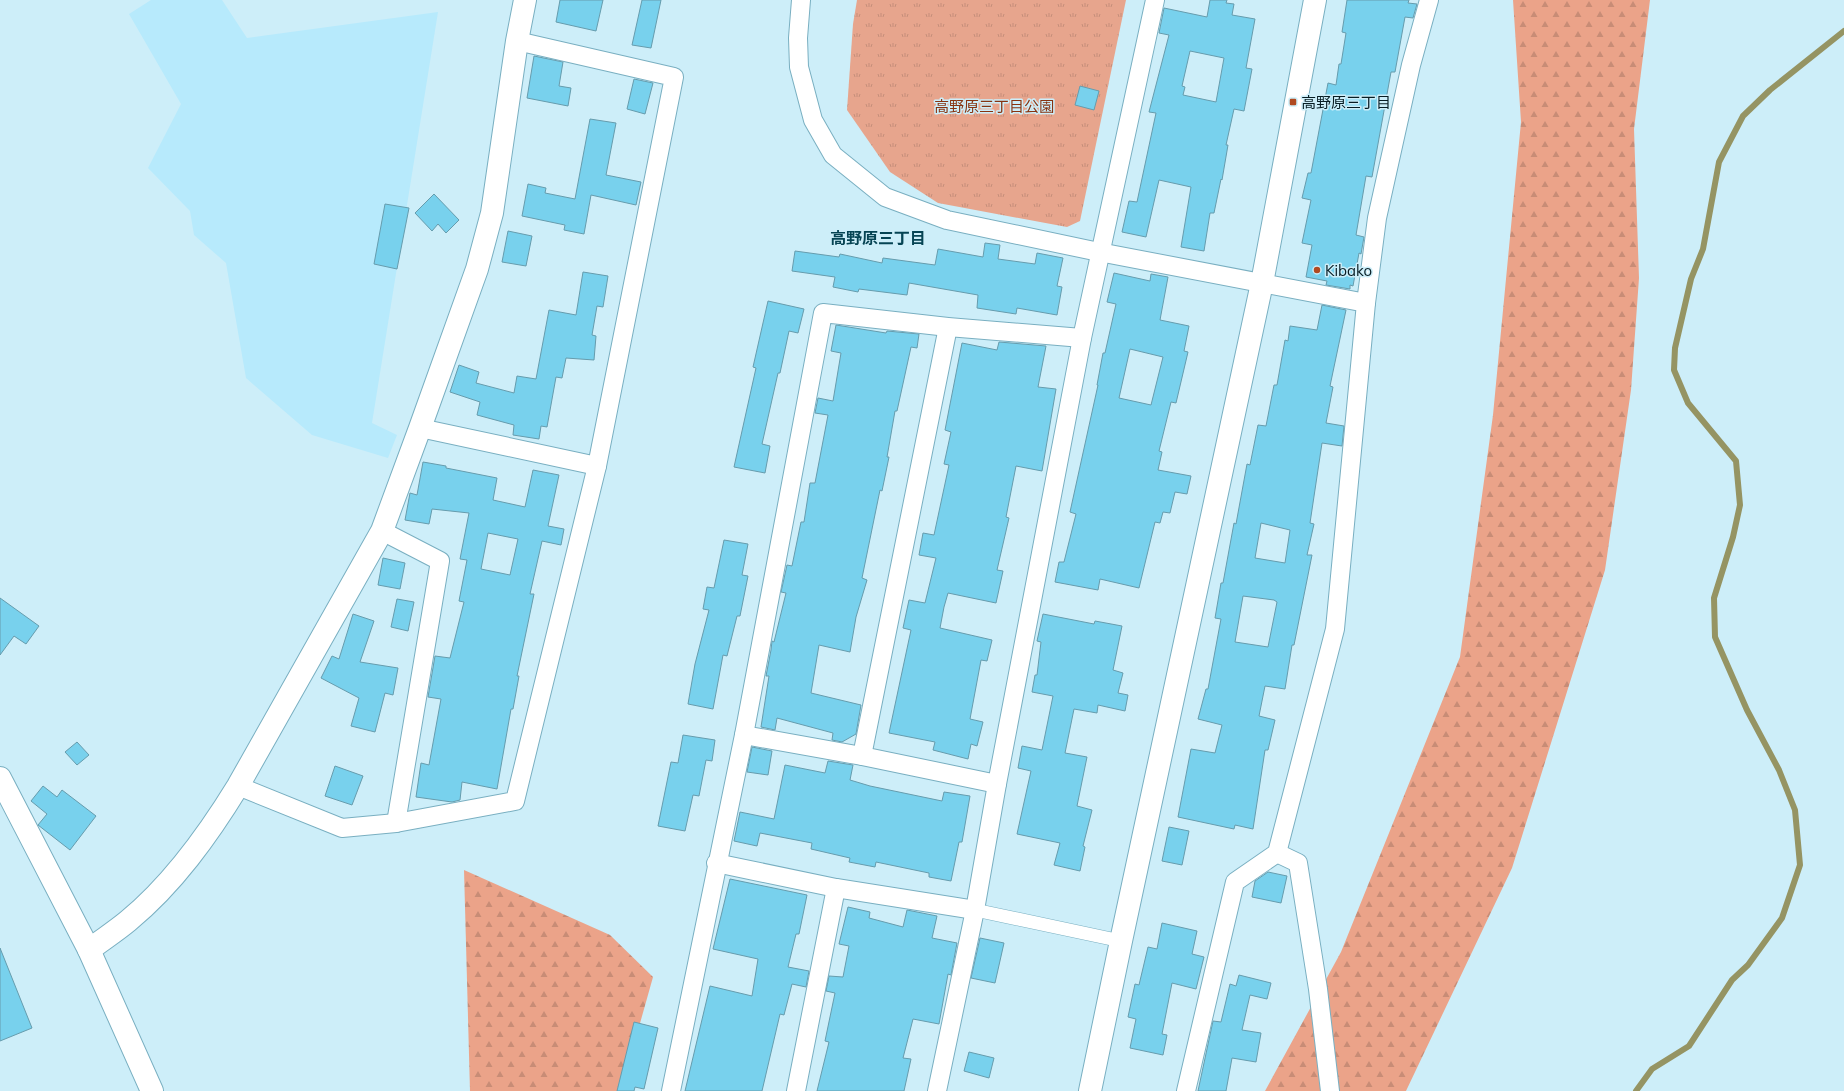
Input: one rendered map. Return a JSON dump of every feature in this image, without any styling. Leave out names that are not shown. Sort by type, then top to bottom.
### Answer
[{"type":"street","points":[[89,950],[129,921],[164,887],[214,824],[238,786],[382,531],[477,269],[492,213],[524,0]]},
{"type":"street","points":[[801,0],[798,38],[799,67],[813,120],[833,156],[885,197],[947,220],[1099,252],[1366,303]]},
{"type":"street","points":[[937,1091],[975,910],[997,784],[1099,252],[1155,0]]},
{"type":"street","points":[[1090,1091],[1120,941],[1262,283],[1315,0]]},
{"type":"street","points":[[1186,1091],[1235,882],[1277,853],[1335,629],[1366,303],[1377,218],[1411,65],[1429,0]]},
{"type":"street","points":[[238,786],[342,828],[396,823],[515,801],[597,466],[674,77],[517,41]]},
{"type":"street","points":[[671,1091],[716,863],[744,735],[823,313],[948,327],[1082,338]]},
{"type":"street","points":[[862,756],[948,327]]},
{"type":"street","points":[[420,428],[597,466]]},
{"type":"street","points":[[382,531],[440,561],[396,823]]},
{"type":"street","points":[[744,735],[862,756],[997,784]]},
{"type":"street","points":[[0,778],[89,950],[152,1091]]},
{"type":"street","points":[[1277,853],[1298,863],[1318,989],[1330,1091]]},
{"type":"street","points":[[716,863],[836,888],[975,910],[1120,941]]},
{"type":"street","points":[[796,1091],[836,888]]},
{"type":"shaded area","points":[[151,0],[222,0],[247,38],[438,12],[372,423],[397,435],[388,458],[312,435],[246,378],[226,263],[194,235],[190,211],[148,168],[181,104],[129,14]]},
{"type":"green space","name":"高野原三丁目公園","points":[[857,0],[1126,0],[1080,221],[1067,227],[938,203],[890,172],[847,110],[853,24]]},
{"type":"green space","points":[[1513,0],[1650,0],[1634,129],[1639,278],[1631,390],[1605,570],[1512,868],[1406,1091],[1265,1091],[1341,952],[1460,657],[1493,415],[1521,122]]},
{"type":"green space","points":[[464,870],[610,935],[653,977],[621,1091],[470,1091]]},
{"type":"building","points":[[560,0],[603,0],[596,31],[556,22]]},
{"type":"building","points":[[642,0],[661,0],[651,48],[632,45]]},
{"type":"building","points":[[1210,0],[1227,0],[1226,3],[1234,4],[1232,15],[1255,19],[1246,68],[1252,69],[1244,111],[1234,109],[1226,145],[1228,145],[1222,180],[1221,179],[1214,213],[1210,213],[1204,251],[1181,247],[1191,187],[1159,180],[1146,237],[1122,232],[1129,201],[1137,202],[1156,113],[1149,112],[1169,35],[1159,33],[1164,8],[1207,17]],"holes":[[[1190,51],[1224,58],[1216,102],[1183,95],[1185,87],[1182,86]]]},
{"type":"building","points":[[1347,0],[1409,0],[1408,3],[1417,4],[1413,18],[1405,17],[1395,72],[1391,72],[1372,177],[1366,176],[1356,235],[1364,237],[1361,254],[1359,253],[1353,286],[1350,285],[1350,289],[1326,285],[1327,281],[1306,277],[1312,245],[1302,243],[1311,200],[1302,198],[1308,173],[1311,173],[1328,83],[1336,85],[1339,64],[1341,64],[1346,33],[1342,32]]},
{"type":"building","points":[[534,56],[563,62],[559,86],[571,88],[568,106],[527,98]]},
{"type":"building","points":[[634,79],[653,83],[645,114],[627,109]]},
{"type":"building","points":[[1080,86],[1099,91],[1094,110],[1075,105]]},
{"type":"building","points":[[590,119],[616,123],[606,175],[641,182],[636,205],[591,195],[584,234],[564,230],[565,225],[522,216],[528,184],[546,188],[545,193],[575,199]]},
{"type":"building","points":[[434,194],[459,220],[446,233],[438,224],[432,231],[415,213]]},
{"type":"building","points":[[385,204],[409,208],[397,269],[374,264]]},
{"type":"building","points":[[508,231],[532,236],[526,266],[502,262]]},
{"type":"building","points":[[985,243],[1000,245],[998,259],[1035,264],[1037,253],[1063,258],[1057,286],[1062,287],[1057,315],[1017,308],[1016,314],[977,308],[978,295],[909,283],[907,295],[859,289],[858,292],[833,287],[835,277],[792,271],[795,251],[839,257],[840,254],[882,263],[883,258],[935,265],[938,249],[983,257]]},
{"type":"building","points":[[583,272],[608,276],[603,307],[597,306],[592,335],[596,336],[594,360],[566,358],[562,378],[556,377],[547,427],[541,426],[539,439],[513,435],[514,425],[477,415],[480,402],[450,392],[459,365],[479,372],[476,383],[514,393],[517,376],[536,379],[549,310],[576,315]]},
{"type":"building","points":[[1114,273],[1150,281],[1151,274],[1168,277],[1160,320],[1189,326],[1184,351],[1188,352],[1176,403],[1171,402],[1159,451],[1162,452],[1158,470],[1191,476],[1187,494],[1175,492],[1170,513],[1163,512],[1160,523],[1155,522],[1139,588],[1100,579],[1098,590],[1055,582],[1059,562],[1064,562],[1076,514],[1070,512],[1098,385],[1103,353],[1105,353],[1116,304],[1107,302]],"holes":[[[1130,349],[1163,357],[1151,405],[1119,398]]]},
{"type":"building","points":[[768,301],[804,309],[798,333],[789,331],[780,373],[778,373],[762,444],[770,446],[765,473],[734,467],[756,368],[753,367]]},
{"type":"building","points":[[1322,305],[1346,310],[1330,386],[1333,387],[1326,423],[1344,426],[1342,446],[1322,443],[1310,523],[1314,524],[1307,555],[1312,555],[1294,645],[1292,645],[1285,689],[1265,686],[1259,716],[1275,720],[1268,750],[1265,750],[1253,829],[1235,825],[1234,829],[1178,817],[1191,749],[1215,753],[1222,725],[1198,719],[1206,689],[1208,689],[1221,619],[1215,618],[1221,583],[1223,583],[1247,464],[1250,465],[1258,425],[1266,426],[1274,385],[1277,385],[1285,340],[1288,341],[1290,326],[1317,330]],"holes":[[[1261,523],[1290,530],[1285,563],[1255,558]],[[1243,596],[1274,600],[1277,602],[1268,647],[1235,642]]]},
{"type":"building","points":[[836,325],[886,333],[887,331],[919,334],[917,348],[911,347],[897,411],[895,411],[887,457],[889,457],[882,491],[880,490],[862,578],[867,580],[856,617],[850,652],[819,645],[811,693],[861,705],[856,734],[842,742],[832,740],[833,733],[777,718],[775,730],[761,727],[769,676],[766,676],[772,641],[774,642],[786,593],[781,592],[787,565],[792,566],[801,522],[804,522],[810,483],[815,483],[828,415],[815,413],[818,398],[833,401],[841,353],[831,351]]},
{"type":"building","points":[[999,342],[1046,346],[1038,387],[1056,389],[1042,471],[1016,466],[1006,517],[1009,518],[997,570],[1003,571],[996,603],[948,593],[944,607],[940,628],[992,640],[987,661],[981,660],[970,719],[983,722],[977,746],[971,744],[968,759],[933,750],[935,742],[889,733],[911,630],[903,628],[909,600],[925,603],[936,558],[919,555],[923,533],[934,535],[949,465],[944,464],[951,432],[945,430],[962,343],[997,350]]},
{"type":"building","points":[[423,462],[497,478],[493,500],[525,507],[533,470],[559,475],[548,526],[564,529],[561,545],[542,541],[530,594],[534,594],[517,676],[519,676],[513,709],[511,709],[497,789],[462,782],[460,800],[452,802],[416,797],[421,763],[429,765],[441,699],[428,697],[435,656],[450,658],[464,602],[459,601],[467,560],[460,559],[469,513],[432,509],[429,524],[405,520],[410,493],[417,495]],"holes":[[[488,533],[518,539],[510,575],[481,569]]]},
{"type":"building","points":[[724,540],[748,544],[742,575],[748,576],[740,616],[737,616],[727,656],[723,655],[713,709],[688,704],[695,664],[709,610],[703,609],[707,587],[714,588]]},
{"type":"building","points":[[383,558],[405,563],[400,589],[378,585]]},
{"type":"building","points":[[0,598],[39,626],[26,644],[14,636],[0,655]]},
{"type":"building","points":[[397,599],[414,602],[408,631],[391,627]]},
{"type":"building","points":[[353,614],[374,621],[360,662],[398,668],[393,695],[385,693],[375,732],[351,726],[359,698],[321,678],[332,656],[339,659]]},
{"type":"building","points":[[1043,614],[1094,624],[1095,621],[1122,626],[1113,670],[1123,673],[1118,693],[1128,695],[1125,711],[1098,705],[1097,713],[1074,709],[1065,753],[1087,757],[1077,806],[1092,810],[1083,846],[1085,847],[1080,871],[1054,865],[1060,843],[1017,834],[1031,771],[1018,768],[1022,746],[1042,750],[1053,696],[1032,692],[1035,675],[1037,675],[1041,642],[1037,641]]},
{"type":"building","points":[[683,735],[715,740],[712,761],[706,760],[699,796],[693,795],[685,831],[658,826],[671,762],[678,763]]},
{"type":"building","points":[[77,742],[89,755],[77,765],[65,752]]},
{"type":"building","points":[[752,747],[772,751],[768,775],[747,772]]},
{"type":"building","points":[[828,761],[853,765],[850,780],[870,786],[942,801],[944,792],[970,796],[962,842],[959,842],[951,881],[929,877],[929,873],[876,862],[875,867],[849,862],[850,858],[811,849],[812,843],[760,833],[757,846],[734,841],[740,812],[774,819],[785,765],[825,773]]},
{"type":"building","points":[[335,766],[363,776],[352,805],[325,796]]},
{"type":"building","points":[[43,786],[57,797],[62,790],[96,816],[70,850],[38,825],[47,814],[31,801]]},
{"type":"building","points":[[1169,827],[1189,831],[1182,865],[1162,861]]},
{"type":"building","points":[[1268,872],[1287,876],[1281,903],[1252,897],[1255,881]]},
{"type":"building","points":[[730,879],[807,895],[799,934],[796,934],[788,967],[809,971],[806,987],[792,984],[784,1015],[780,1014],[762,1091],[685,1091],[710,986],[752,996],[758,959],[713,949]]},
{"type":"building","points":[[848,907],[870,912],[869,918],[903,927],[907,910],[937,916],[932,938],[957,943],[951,975],[948,974],[939,1024],[913,1019],[903,1058],[911,1059],[904,1091],[817,1091],[829,1042],[825,1041],[835,993],[826,991],[829,976],[843,977],[849,946],[839,944]]},
{"type":"building","points":[[1162,923],[1197,931],[1192,954],[1204,957],[1196,989],[1172,983],[1162,1034],[1167,1035],[1163,1055],[1130,1048],[1136,1019],[1128,1017],[1135,984],[1139,985],[1148,947],[1157,949]]},
{"type":"building","points":[[980,938],[1004,943],[995,983],[971,978]]},
{"type":"building","points":[[0,948],[32,1028],[0,1041]]},
{"type":"building","points":[[1239,975],[1271,983],[1267,999],[1250,995],[1242,1030],[1261,1033],[1256,1062],[1232,1058],[1226,1091],[1198,1091],[1213,1021],[1221,1022],[1230,984],[1236,986]]},
{"type":"building","points":[[634,1022],[658,1028],[644,1089],[635,1087],[634,1091],[617,1091]]},
{"type":"building","points":[[969,1052],[994,1058],[989,1078],[964,1071]]},
{"type":"waterway","points":[[1636,1091],[1652,1069],[1689,1046],[1732,980],[1748,965],[1782,918],[1800,865],[1795,810],[1779,770],[1747,710],[1715,637],[1714,598],[1733,537],[1740,505],[1736,461],[1688,403],[1674,370],[1675,348],[1691,279],[1703,249],[1719,162],[1743,116],[1770,90],[1844,31]]},
{"type":"place","name":"高野原三丁目","points":[[1293,102]]},
{"type":"place","name":"Kibako","points":[[1317,270]]},
{"type":"district","name":"高野原三丁目","points":[[878,238]]}]
